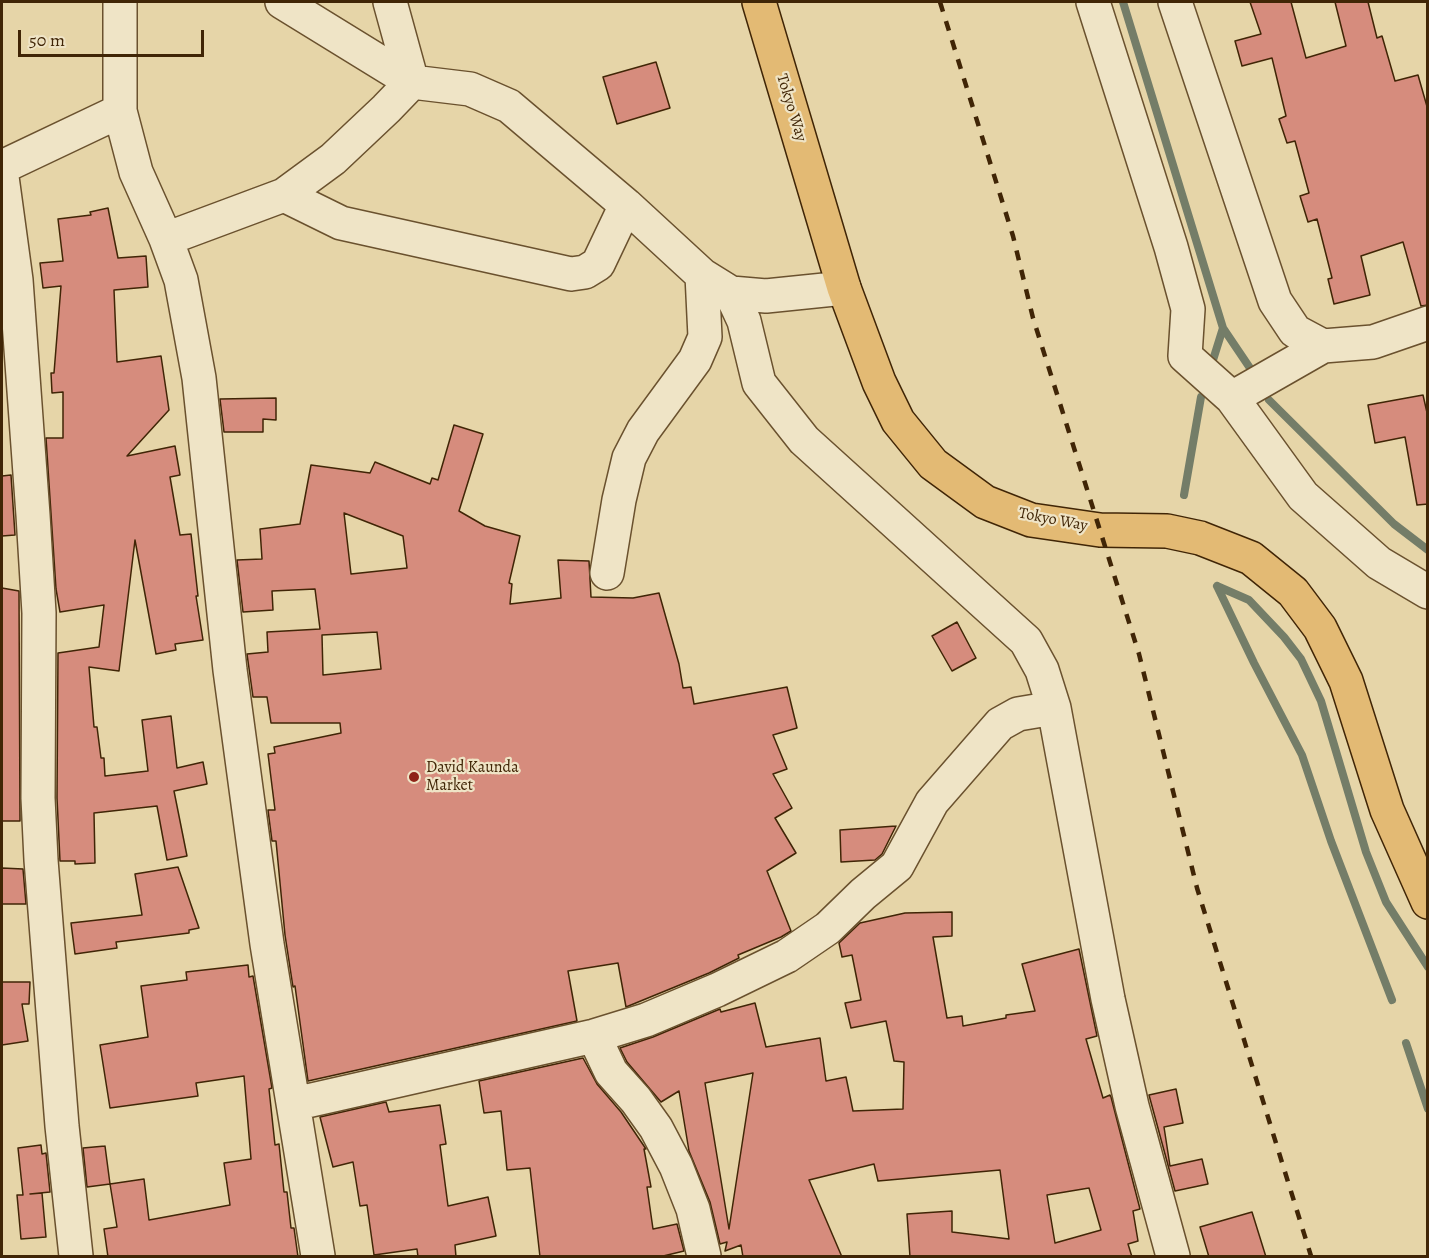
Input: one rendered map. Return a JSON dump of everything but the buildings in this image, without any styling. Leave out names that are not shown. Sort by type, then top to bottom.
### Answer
[{"type":"main road","name":"Tokyo Way","points":[[759,2],[844,288],[879,381],[898,421],[933,464],[985,502],[1031,520],[1100,530],[1167,531],[1200,538],[1251,558],[1293,592],[1320,628],[1346,681],[1388,810],[1428,902]]},
{"type":"street","points":[[120,2],[120,111],[136,172],[166,239],[181,280],[199,378],[230,670],[267,944],[318,1257]]},
{"type":"street","points":[[282,2],[412,82],[470,89],[509,106],[626,205],[702,275],[732,293],[766,296],[844,288]]},
{"type":"street","points":[[390,2],[412,82]]},
{"type":"street","points":[[1092,2],[1171,247],[1188,309],[1185,356],[1232,398],[1303,496],[1379,563],[1428,592]]},
{"type":"street","points":[[1175,2],[1275,301],[1295,331],[1323,346]]},
{"type":"street","points":[[166,239],[284,195],[333,159],[386,110],[412,82]]},
{"type":"street","points":[[2,167],[120,111]]},
{"type":"street","points":[[2,177],[16,280],[33,515],[39,613],[38,798],[41,860],[62,1126],[76,1257]]},
{"type":"street","points":[[284,195],[341,223],[571,274],[585,272],[598,264],[626,205]]},
{"type":"street","points":[[607,573],[619,500],[629,458],[643,431],[695,360],[705,337],[702,275]]},
{"type":"street","points":[[732,293],[744,321],[759,383],[804,440],[1026,641],[1042,670],[1054,708],[1108,999],[1132,1106],[1173,1257]]},
{"type":"street","points":[[1232,398],[1323,346],[1373,342],[1428,323]]},
{"type":"street","points":[[294,1104],[594,1036],[646,1020],[717,990],[787,956],[828,928],[863,894],[897,866],[932,802],[1000,724],[1018,714],[1054,708]]},
{"type":"street","points":[[594,1036],[612,1072],[650,1119],[676,1166],[693,1209],[704,1257]]},
{"type":"waterway","points":[[1123,2],[1223,328],[1254,374]]},
{"type":"waterway","points":[[1213,360],[1223,328]]},
{"type":"waterway","points":[[1184,495],[1201,397]]},
{"type":"waterway","points":[[1269,400],[1394,524],[1428,550]]},
{"type":"waterway","points":[[1217,586],[1302,755],[1331,841],[1392,1000]]},
{"type":"waterway","points":[[1217,586],[1249,600],[1301,659],[1321,701],[1366,852],[1386,902],[1428,967]]},
{"type":"waterway","points":[[1406,1043],[1428,1109]]},
{"type":"railway","points":[[940,2],[1013,236],[1033,318],[1139,654],[1197,888],[1311,1256]]},
{"type":"place","name":"David Kaunda Market","points":[[414,777]]}]
